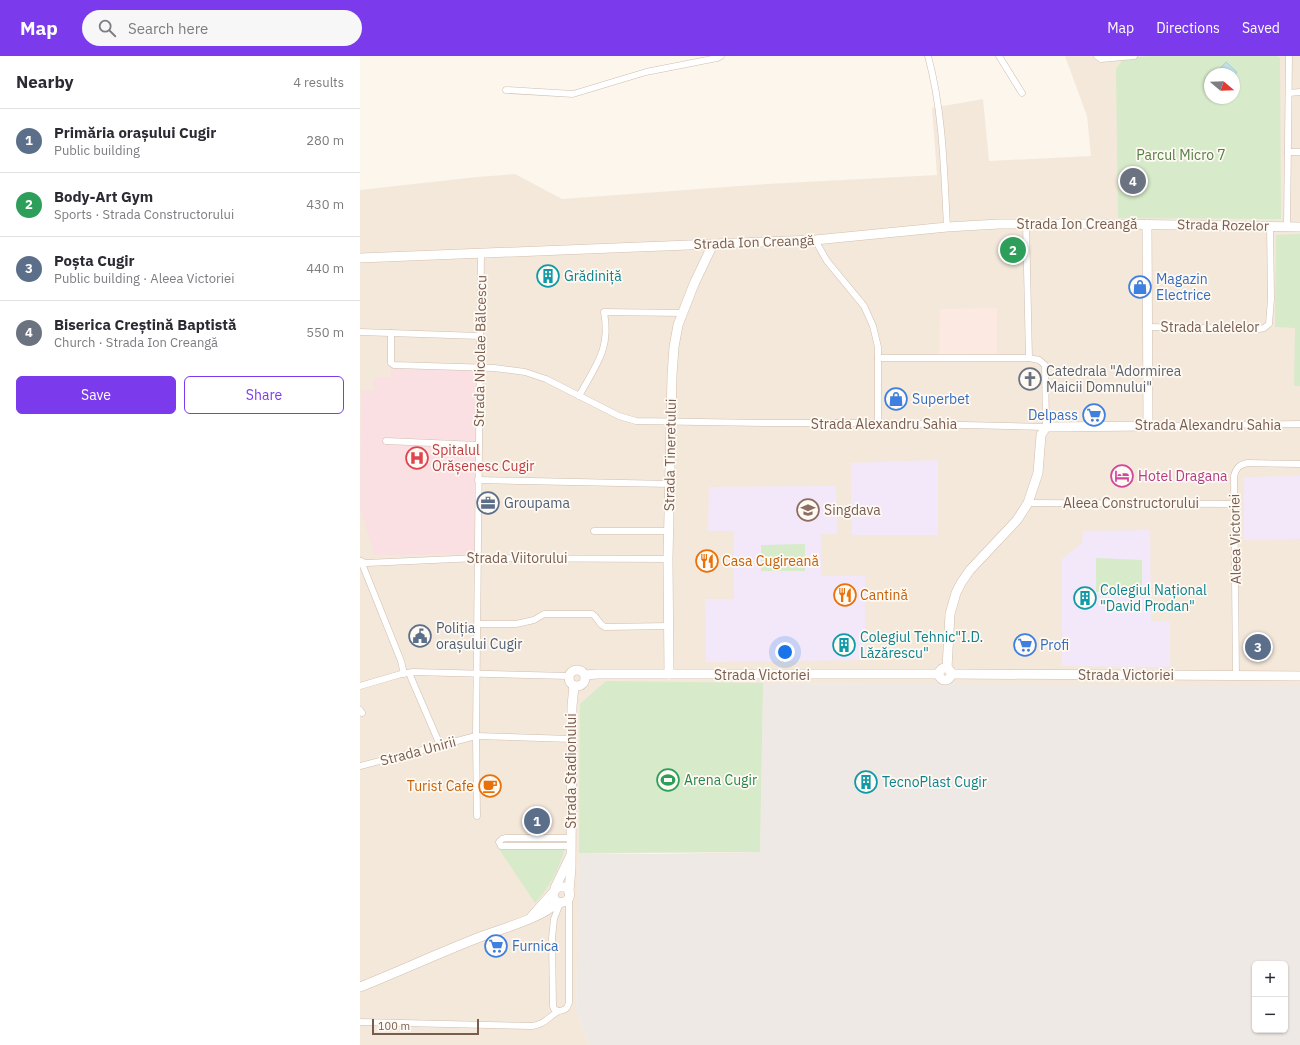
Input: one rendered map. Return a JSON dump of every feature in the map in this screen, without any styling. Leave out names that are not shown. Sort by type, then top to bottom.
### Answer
[{"type":"street","points":[[506,90],[573,94],[646,72],[709,60],[721,56]]},
{"type":"street","points":[[928,56],[933,79],[944,160],[947,227]]},
{"type":"street","points":[[1000,56],[1022,93]]},
{"type":"street","points":[[1097,56],[1101,59],[1134,56]]},
{"type":"street","points":[[1287,226],[1289,56]]},
{"type":"street","points":[[1289,93],[1300,92]]},
{"type":"street","points":[[1288,152],[1300,152]]},
{"type":"street","points":[[1026,223],[1029,358]]},
{"type":"street","name":"Strada Ion Creangă","points":[[360,258],[815,240],[947,227],[1026,223],[1147,224]]},
{"type":"street","points":[[1147,224],[1148,426]]},
{"type":"street","name":"Strada Rozelor","points":[[1147,224],[1300,227]]},
{"type":"street","name":"Strada Lalelelor","points":[[1147,327],[1259,329],[1264,328],[1269,324],[1271,299],[1270,226]]},
{"type":"street","points":[[815,240],[827,261],[864,306],[873,326],[878,347],[878,423]]},
{"type":"street","name":"Strada Tineretului","points":[[669,674],[668,559],[674,347],[678,326],[694,284],[713,244]]},
{"type":"street","name":"Strada Nicolae Bălcescu","points":[[477,816],[476,736],[478,624],[478,445],[481,253]]},
{"type":"street","points":[[579,396],[603,351],[607,333],[604,312],[683,313]]},
{"type":"street","points":[[360,332],[480,336]]},
{"type":"street","name":"Strada Alexandru Sahia","points":[[391,333],[391,363],[394,365],[504,368],[525,372],[546,379],[629,420],[643,422],[878,423],[1046,427],[1300,424]]},
{"type":"street","points":[[878,358],[1029,358],[1040,360],[1045,365],[1046,427],[1041,434],[1038,473],[1028,503],[1017,520],[970,570],[956,593],[950,614],[949,671]]},
{"type":"street","points":[[386,441],[478,445]]},
{"type":"street","name":"Aleea Victoriei","points":[[1236,676],[1235,469],[1241,464],[1247,463],[1300,464]]},
{"type":"street","points":[[478,480],[670,484]]},
{"type":"street","name":"Aleea Constructorului","points":[[1028,503],[1234,504]]},
{"type":"street","points":[[594,531],[669,532]]},
{"type":"street","name":"Strada Viitorului","points":[[362,562],[478,558],[668,559]]},
{"type":"street","points":[[362,562],[406,673],[440,745]]},
{"type":"street","points":[[478,624],[516,624],[534,620],[544,614],[592,614],[596,616],[601,625],[605,627],[669,626]]},
{"type":"street","points":[[360,686],[406,673],[427,672],[569,676],[572,672],[577,670],[582,671],[585,675],[585,681],[582,685],[574,686],[570,683],[569,676]]},
{"type":"street","name":"Strada Victoriei","points":[[585,675],[939,674],[944,680],[950,678],[949,671],[1300,676]]},
{"type":"street","name":"Strada Stadionului","points":[[558,1011],[554,1009],[553,1006],[552,938],[554,919],[564,899],[571,876],[572,706],[574,686]]},
{"type":"street","name":"Strada Unirii","points":[[360,766],[476,736],[572,739]]},
{"type":"street","points":[[506,838],[571,842],[501,846],[498,842],[506,838]]},
{"type":"street","name":"Strada Stadionului","points":[[530,918],[554,891],[571,856]]},
{"type":"street","points":[[360,1022],[532,1026],[537,1026],[544,1023],[558,1011],[563,1011],[567,1008],[569,1003],[564,899],[563,886],[554,891],[553,898],[564,899]]},
{"type":"street","points":[[360,987],[530,918],[550,909],[564,899]]},
{"type":"shaded area","points":[[1065,56],[1300,56],[1300,687],[763,683],[760,852],[579,853],[576,1012],[589,1045],[360,1045],[360,190],[515,174],[562,199],[767,184],[937,175],[932,108],[983,99],[989,161],[1091,156],[1087,116]]},
{"type":"shaded area","points":[[997,308],[997,354],[939,355],[940,309]]},
{"type":"shaded area","name":"Spitalul Orășenesc Cugir","points":[[391,368],[476,370],[474,554],[374,555],[360,507],[361,391],[373,390],[373,378],[391,377]]},
{"type":"shaded area","points":[[938,460],[938,535],[852,535],[851,463]]},
{"type":"shaded area","points":[[1300,476],[1300,539],[1244,540],[1244,477]]},
{"type":"shaded area","points":[[836,486],[837,534],[821,534],[821,576],[865,576],[865,660],[706,662],[705,599],[734,599],[734,531],[708,531],[709,487]]},
{"type":"shaded area","points":[[1150,530],[1151,621],[1170,622],[1170,667],[1062,666],[1062,559],[1082,543],[1083,531]]},
{"type":"shaded area","points":[[763,683],[1300,686],[1300,1045],[589,1045],[576,1012],[579,853],[655,854],[760,852]]},
{"type":"green space","name":"Parcul Micro 7","points":[[1151,56],[1277,56],[1280,58],[1281,219],[1118,218],[1116,69],[1124,58]]},
{"type":"green space","points":[[1300,234],[1300,386],[1294,386],[1295,328],[1275,327],[1276,235]]},
{"type":"green space","points":[[805,544],[805,571],[761,571],[761,545]]},
{"type":"green space","points":[[1096,558],[1142,560],[1142,593],[1096,592]]},
{"type":"green space","points":[[606,681],[763,683],[760,852],[579,853],[580,704]]},
{"type":"green space","points":[[565,848],[553,877],[545,891],[535,903],[499,849]]},
{"type":"water","points":[[1226,62],[1233,68],[1220,68]]},
{"type":"place","name":"Biserica Creștină Baptistă","points":[[1133,181]]},
{"type":"place","name":"Body-Art Gym","points":[[1013,250]]},
{"type":"place","name":"Grădiniță","points":[[548,276]]},
{"type":"place","name":"Magazin Electrice","points":[[1140,287]]},
{"type":"place","name":"Catedrala \"Adormirea Maicii Domnului\"","points":[[1030,379]]},
{"type":"place","name":"Superbet","points":[[896,399]]},
{"type":"place","name":"Delpass","points":[[1094,415]]},
{"type":"place","name":"Spitalul Orășenesc Cugir","points":[[417,458]]},
{"type":"place","name":"Hotel Dragana","points":[[1122,476]]},
{"type":"place","name":"Groupama","points":[[488,503]]},
{"type":"place","name":"Singdava","points":[[808,510]]},
{"type":"place","name":"Casa Cugireană","points":[[707,561]]},
{"type":"place","name":"Cantină","points":[[845,595]]},
{"type":"place","name":"Colegiul Național \"David Prodan\"","points":[[1085,598]]},
{"type":"place","name":"Poliția orașului Cugir","points":[[420,636]]},
{"type":"place","name":"Colegiul Tehnic\"I.D. Lăzărescu\"","points":[[844,645]]},
{"type":"place","name":"Profi","points":[[1025,645]]},
{"type":"place","name":"Poșta Cugir","points":[[1258,647]]},
{"type":"place","name":"Arena Cugir","points":[[668,780]]},
{"type":"place","name":"TecnoPlast Cugir","points":[[866,782]]},
{"type":"place","name":"Turist Cafe","points":[[490,786]]},
{"type":"place","name":"Primăria orașului Cugir","points":[[537,821]]},
{"type":"place","name":"Furnica","points":[[496,946]]}]
